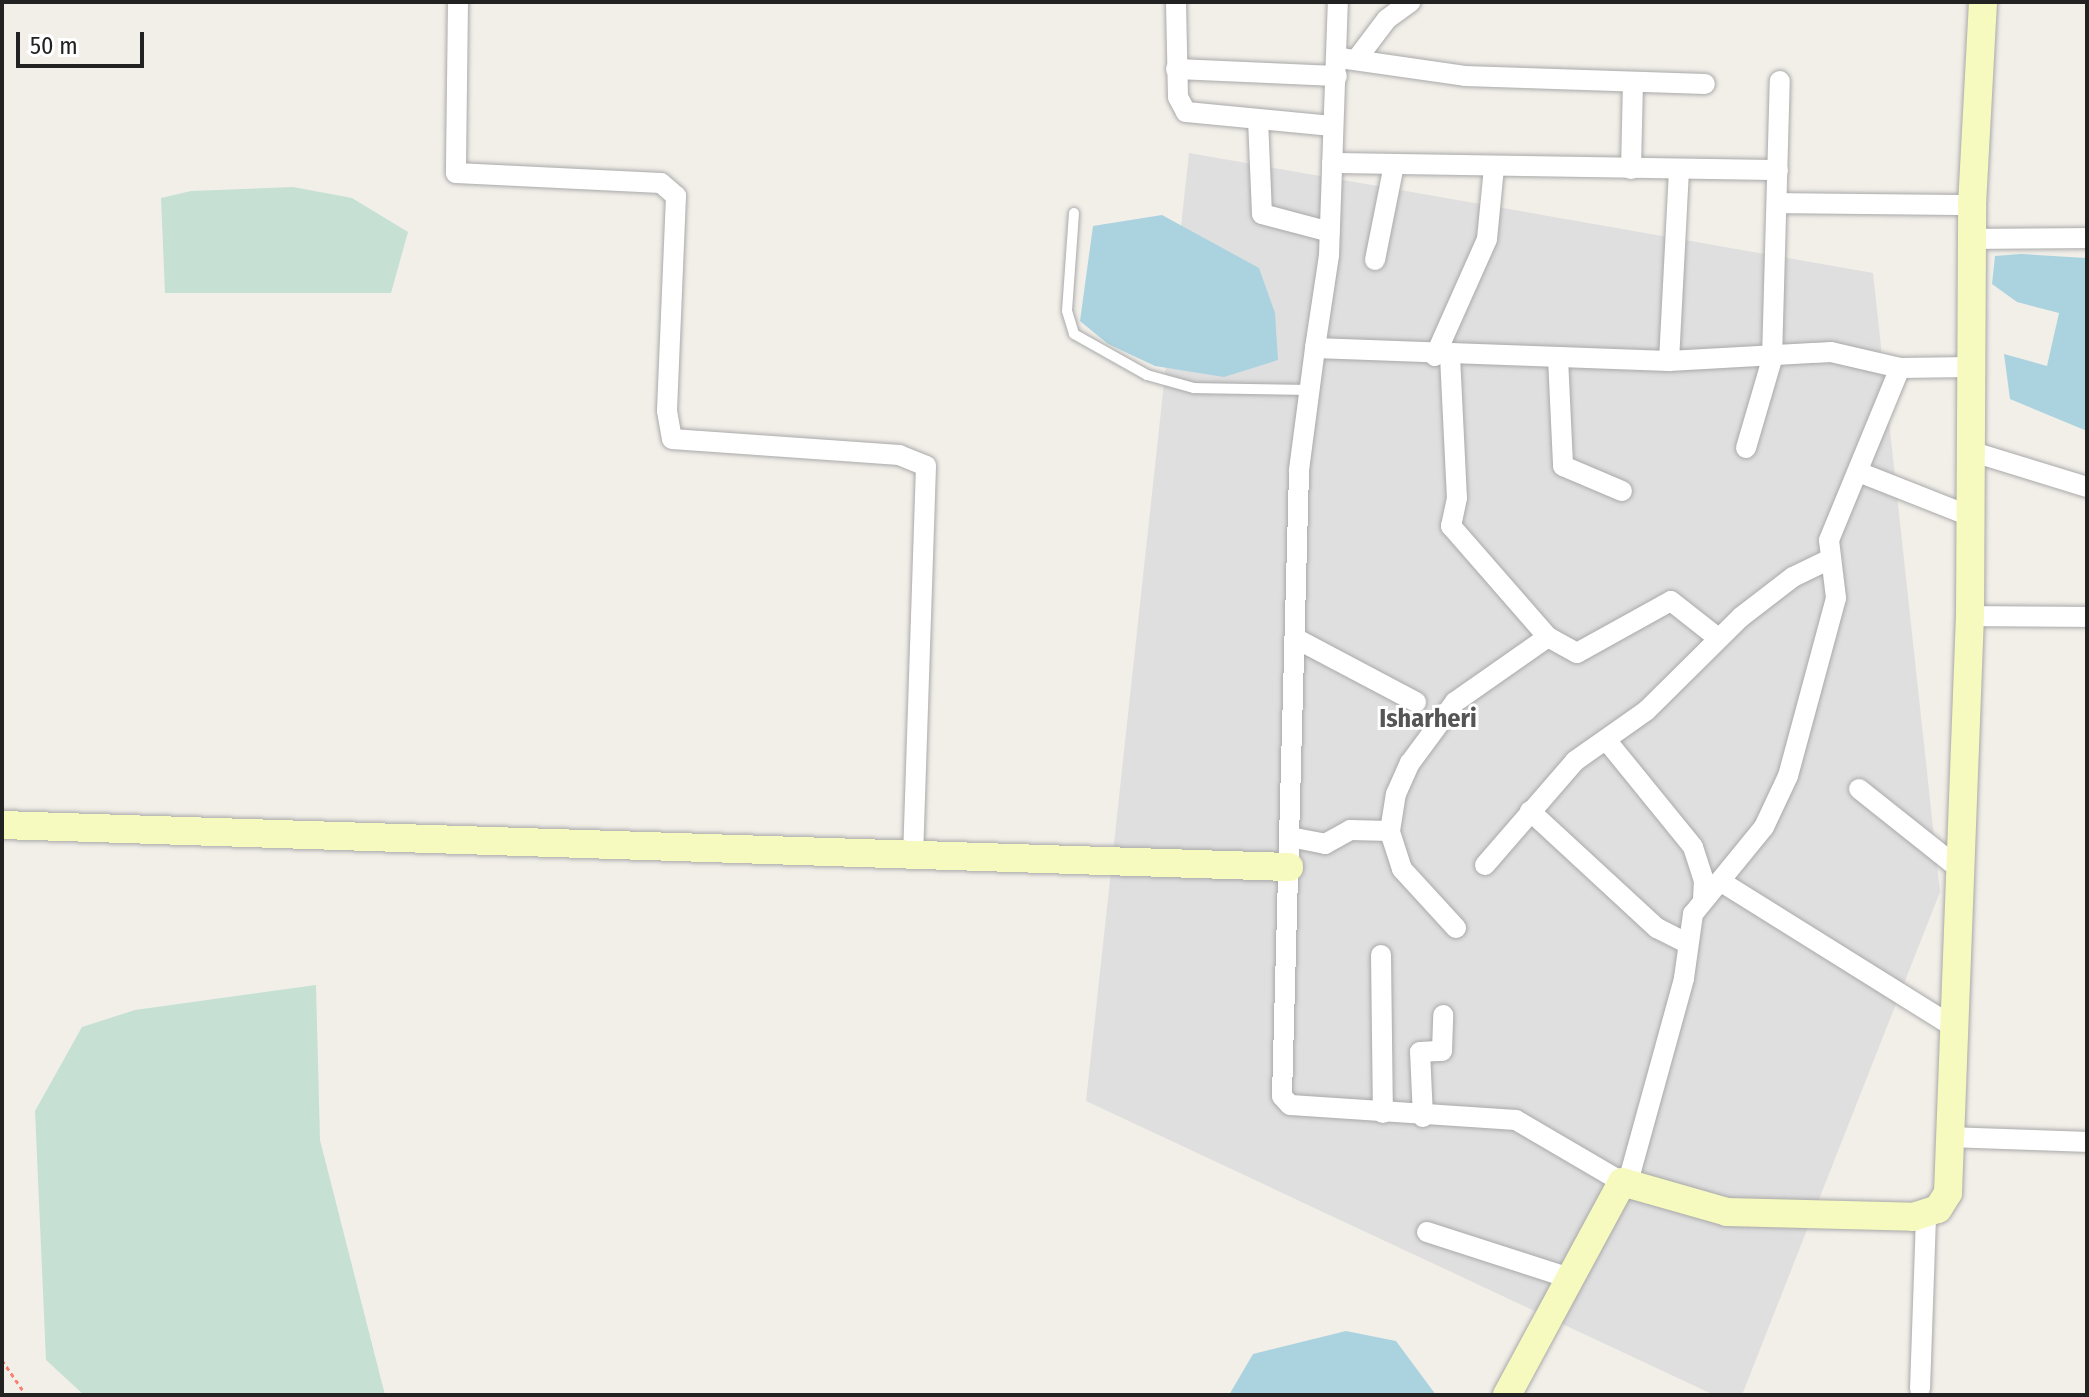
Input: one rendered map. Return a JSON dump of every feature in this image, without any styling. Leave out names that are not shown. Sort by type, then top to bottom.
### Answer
[{"type":"street","points":[[458,2],[456,173],[661,183],[676,196],[667,411],[672,439],[899,455],[926,466],[913,852]]},
{"type":"street","points":[[1176,2],[1176,69],[1180,107],[1186,112],[1332,126]]},
{"type":"street","points":[[1338,2],[1344,65],[1332,126],[1330,232],[1315,348],[1305,390],[1282,1096],[1290,1105],[1423,1117],[1516,1120],[1625,1182],[1704,1210],[1926,1215]]},
{"type":"street","points":[[1344,65],[1387,19],[1410,2]]},
{"type":"street","points":[[1920,1389],[1926,1215],[1948,1193],[1951,1137],[1970,616],[1972,205],[1983,2]]},
{"type":"street","points":[[1176,69],[1344,65],[1465,76],[1705,84]]},
{"type":"street","points":[[1746,448],[1772,359],[1780,81]]},
{"type":"street","points":[[1631,169],[1633,82]]},
{"type":"street","points":[[1258,119],[1262,214],[1330,232]]},
{"type":"street","points":[[1332,163],[1778,170]]},
{"type":"street","points":[[1375,260],[1394,165]]},
{"type":"street","points":[[1494,167],[1487,239],[1442,356],[1457,498],[1451,526],[1548,637],[1577,653],[1671,601],[1718,638]]},
{"type":"street","points":[[1669,361],[1679,170]]},
{"type":"street","points":[[1777,203],[1972,205]]},
{"type":"street","points":[[1972,239],[2087,238]]},
{"type":"street","points":[[1315,348],[1442,356],[1669,361],[1772,359],[1831,352],[1900,368],[1970,367]]},
{"type":"street","points":[[1558,358],[1563,466],[1622,491]]},
{"type":"street","points":[[1703,900],[1764,827],[1788,776],[1833,616],[1836,582],[1828,560],[1829,540],[1861,473],[1900,368]]},
{"type":"street","points":[[1970,451],[2087,487]]},
{"type":"street","points":[[1861,473],[1972,517]]},
{"type":"street","points":[[1485,865],[1575,761],[1607,741],[1718,638],[1793,577],[1828,560]]},
{"type":"street","points":[[1970,616],[2087,617]]},
{"type":"street","points":[[1456,928],[1402,869],[1390,831],[1410,763],[1455,702],[1548,637]]},
{"type":"street","points":[[1295,638],[1416,702]]},
{"type":"street","points":[[1507,1395],[1566,1277],[1625,1182],[1681,992],[1687,943],[1703,900],[1704,880],[1693,847],[1607,741]]},
{"type":"street","points":[[1859,789],[1961,870]]},
{"type":"street","points":[[1530,811],[1657,928],[1687,943]]},
{"type":"street","points":[[2,825],[913,852],[1289,867]]},
{"type":"street","points":[[1290,837],[1325,844],[1350,830],[1390,831]]},
{"type":"street","points":[[1720,881],[1955,1028]]},
{"type":"street","points":[[1381,955],[1383,1113]]},
{"type":"street","points":[[1423,1117],[1420,1052],[1442,1051],[1443,1015]]},
{"type":"street","points":[[1951,1137],[2087,1142]]},
{"type":"street","points":[[1427,1232],[1566,1277]]},
{"type":"lane","points":[[1074,213],[1067,311],[1074,334],[1147,375],[1194,388],[1305,390]]},
{"type":"path","points":[[2,1360],[26,1395]]},
{"type":"shaded area","points":[[1189,153],[1873,273],[1940,892],[1742,1395],[1714,1395],[1086,1101]]},
{"type":"green space","points":[[293,187],[352,198],[408,232],[391,293],[165,293],[161,198],[191,191]]},
{"type":"green space","points":[[316,985],[320,1140],[385,1395],[84,1395],[46,1360],[35,1111],[82,1027],[135,1010]]},
{"type":"water","points":[[1162,215],[1259,268],[1275,313],[1278,360],[1224,377],[1155,366],[1108,344],[1080,321],[1093,226]]},
{"type":"water","points":[[2021,254],[2087,258],[2087,431],[2010,399],[2004,354],[2047,366],[2059,313],[2017,302],[1992,284],[1995,256]]},
{"type":"water","points":[[1346,1331],[1396,1341],[1436,1395],[1229,1395],[1253,1354]]},
{"type":"district","name":"Isharheri","points":[[1428,719]]}]
